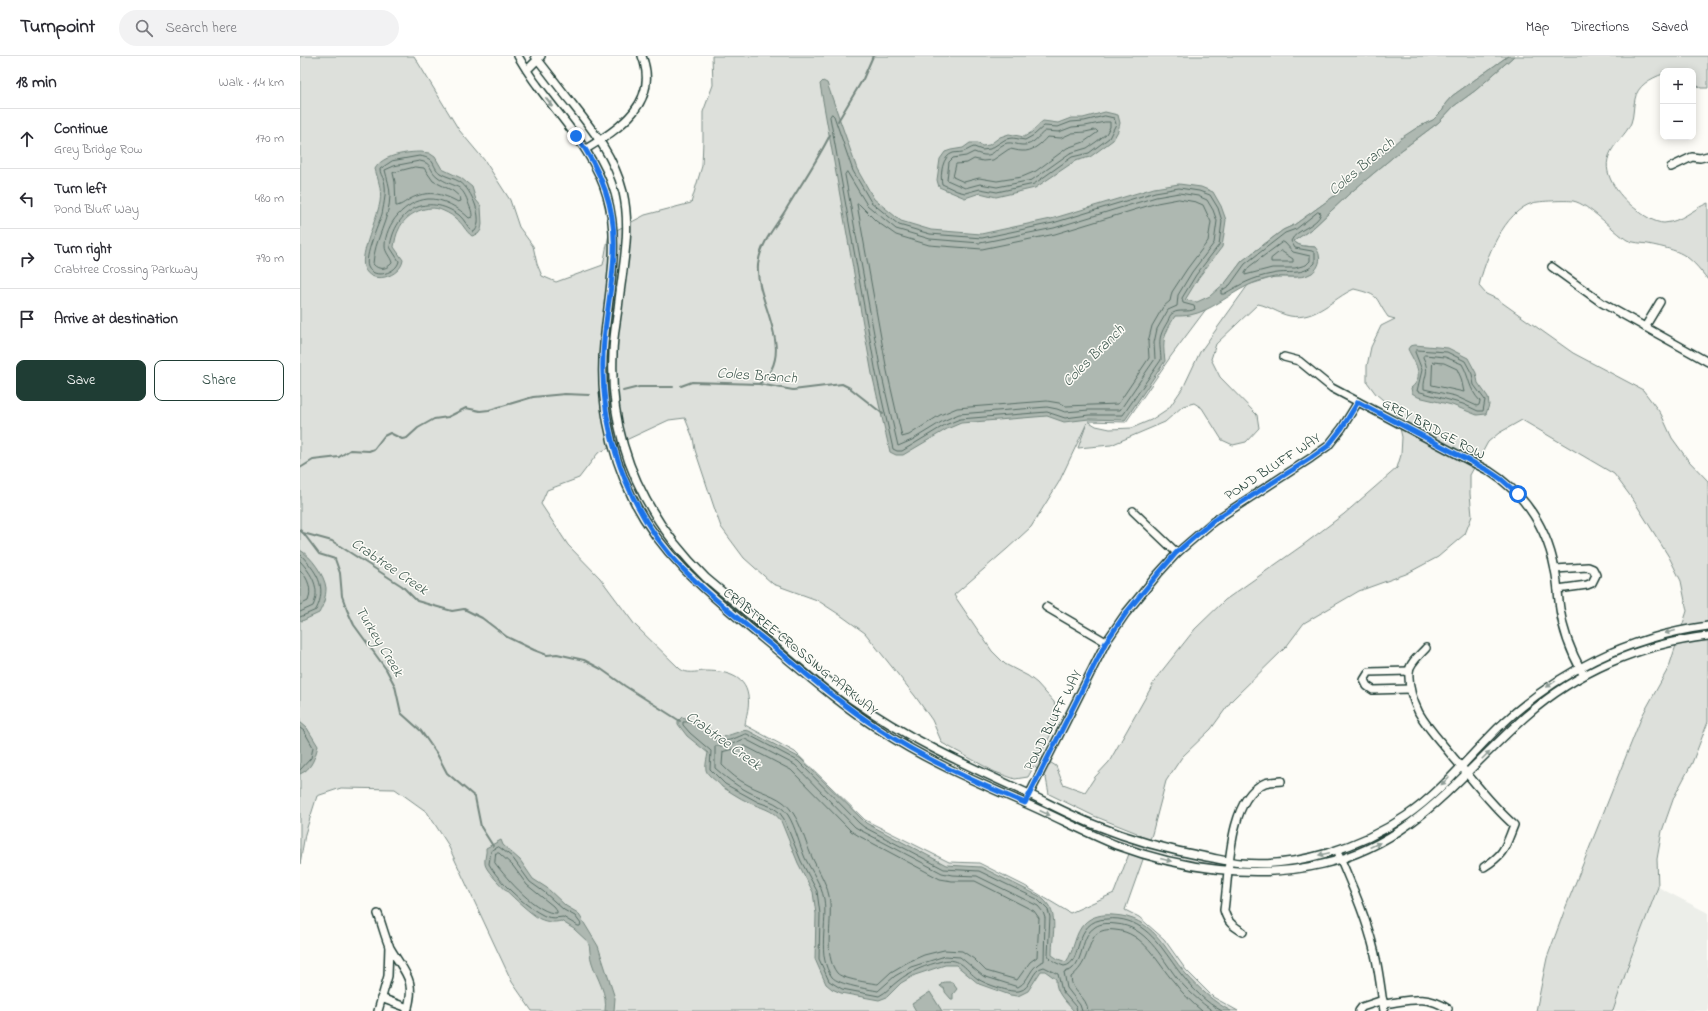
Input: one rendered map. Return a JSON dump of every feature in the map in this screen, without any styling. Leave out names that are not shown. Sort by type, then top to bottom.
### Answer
[{"type":"street","name":"CRABTREE CROSSING PARKWAY","points":[[518,56],[533,81],[586,149],[601,178],[606,192],[612,219],[614,240],[602,360],[604,397],[612,442],[617,458],[632,497],[646,522],[675,560],[707,593],[842,703],[880,730],[939,764],[1094,836],[1137,852],[1173,861],[1229,870],[1284,870],[1320,865],[1340,860],[1382,842],[1401,831],[1431,808],[1528,715],[1557,692],[1584,676],[1642,650],[1708,636]]},
{"type":"street","points":[[586,149],[601,140],[628,119],[643,98],[647,75],[642,56]]},
{"type":"street","name":"CRABTREE CROSSING PARKWAY","points":[[538,57],[601,140],[616,170],[622,191],[626,214],[624,263],[613,353],[617,420],[625,453],[636,480],[663,530],[680,552],[706,578],[810,666],[853,700],[907,735],[932,749],[1093,824],[1140,842],[1169,850],[1242,864],[1274,863],[1337,851],[1374,835],[1406,816],[1435,792],[1526,703],[1560,678],[1598,658],[1637,641],[1676,631],[1708,626]]},
{"type":"street","points":[[527,70],[538,57]]},
{"type":"street","points":[[1671,168],[1692,157],[1708,156]]},
{"type":"street","points":[[1552,267],[1602,303],[1708,362]]},
{"type":"street","points":[[1645,327],[1660,302]]},
{"type":"street","name":"GREY BRIDGE ROW","points":[[1284,357],[1299,361],[1322,382],[1475,464],[1501,479],[1510,487],[1525,503],[1538,521],[1549,546],[1555,569],[1560,612],[1565,635],[1572,654],[1584,676]]},
{"type":"street","name":"POND BLUFF WAY","points":[[1025,803],[1106,642],[1126,613],[1176,553],[1199,532],[1223,514],[1328,446],[1342,428],[1358,402]]},
{"type":"street","points":[[1133,511],[1176,553]]},
{"type":"street","points":[[1555,569],[1588,567],[1593,569],[1596,575],[1592,583],[1587,585],[1558,589]]},
{"type":"street","points":[[1046,607],[1106,642]]},
{"type":"street","points":[[1426,648],[1409,670],[1410,689],[1422,718],[1503,815],[1514,825],[1503,852],[1495,860],[1484,867]]},
{"type":"street","points":[[1409,670],[1369,672],[1364,680],[1367,686],[1373,690],[1410,689]]},
{"type":"street","points":[[1243,932],[1230,924],[1226,918],[1224,910],[1233,830],[1244,803],[1260,785],[1281,781]]},
{"type":"street","points":[[1337,851],[1363,913],[1374,948],[1383,1005]]},
{"type":"street","points":[[378,914],[389,945],[409,980],[411,992],[407,1009],[381,998]]},
{"type":"street","points":[[378,1011],[388,976],[389,945]]},
{"type":"street","points":[[1359,1011],[1362,1007],[1426,999],[1439,1003],[1448,1009]]},
{"type":"shaded area","points":[[300,56],[414,56],[459,130],[485,161],[510,200],[519,227],[533,246],[537,264],[542,276],[556,282],[603,265],[609,234],[645,215],[691,203],[702,166],[703,112],[713,85],[712,56],[1508,56],[1452,96],[1445,104],[1443,110],[1433,120],[1418,127],[1393,145],[1337,194],[1294,225],[1283,230],[1242,261],[1171,356],[1126,422],[1088,421],[1096,426],[1110,429],[1132,428],[1151,420],[1169,408],[1184,386],[1200,352],[1248,285],[1274,277],[1297,277],[1315,247],[1301,245],[1294,241],[1314,227],[1349,194],[1399,152],[1439,122],[1454,106],[1476,90],[1514,56],[1708,56],[1708,88],[1701,88],[1696,85],[1696,68],[1660,68],[1660,75],[1649,80],[1642,86],[1636,94],[1631,123],[1626,132],[1616,143],[1609,156],[1607,164],[1610,179],[1625,200],[1640,212],[1657,222],[1664,223],[1676,220],[1708,203],[1708,280],[1695,264],[1683,254],[1648,244],[1627,240],[1586,207],[1573,201],[1559,201],[1533,203],[1513,215],[1497,238],[1486,263],[1479,286],[1486,294],[1497,299],[1573,353],[1643,390],[1661,414],[1672,438],[1688,460],[1708,481],[1708,722],[1692,763],[1674,797],[1662,831],[1657,859],[1658,887],[1631,957],[1613,1011],[1536,1011],[1547,958],[1565,909],[1642,716],[1669,667],[1687,611],[1681,581],[1669,557],[1634,501],[1614,474],[1522,420],[1499,433],[1488,442],[1470,475],[1472,516],[1465,534],[1438,557],[1406,574],[1359,591],[1304,623],[1286,647],[1232,700],[1211,729],[1182,757],[1166,781],[1152,834],[1125,910],[1139,917],[1164,939],[1186,970],[1213,997],[1238,1011],[532,1011],[512,982],[447,843],[427,812],[395,789],[341,788],[317,796],[305,834],[300,864]],"holes":[[[1354,289],[1369,293],[1376,298],[1388,317],[1395,319],[1381,326],[1371,347],[1367,366],[1367,382],[1376,394],[1396,411],[1402,437],[1401,455],[1397,468],[1344,514],[1225,600],[1195,629],[1157,677],[1109,762],[1095,777],[1085,792],[1063,784],[1056,766],[1040,756],[1058,716],[1054,702],[1037,683],[1028,676],[1005,664],[992,651],[954,595],[1031,527],[1059,482],[1087,423],[1078,448],[1111,445],[1165,422],[1183,406],[1194,403],[1202,408],[1222,440],[1233,445],[1246,442],[1259,428],[1257,415],[1220,377],[1211,359],[1216,344],[1258,304],[1286,315],[1299,317],[1324,308]],[[685,418],[693,438],[695,450],[721,527],[744,558],[773,584],[817,600],[865,633],[932,720],[942,743],[995,772],[1015,779],[1028,777],[1034,766],[1046,778],[1049,794],[1094,816],[1137,833],[1114,893],[1070,913],[1025,886],[979,863],[949,862],[865,820],[795,752],[745,725],[748,696],[743,683],[738,678],[718,672],[683,671],[635,625],[600,578],[568,545],[541,504],[547,490],[579,478],[598,453],[669,420]]]},
{"type":"shaded area","points":[[1658,887],[1708,913],[1708,1011],[1613,1011],[1623,979]]},
{"type":"water","points":[[1508,56],[1514,56],[1476,90],[1454,106],[1439,122],[1399,152],[1349,194],[1314,227],[1294,241],[1301,245],[1315,247],[1319,253],[1319,264],[1312,273],[1302,277],[1275,277],[1258,281],[1198,313],[1175,316],[1165,337],[1165,361],[1125,420],[1089,419],[1064,422],[1047,416],[961,423],[947,429],[903,455],[896,455],[890,452],[872,374],[820,84],[823,81],[827,83],[857,169],[874,199],[901,221],[931,230],[981,234],[1051,219],[1154,188],[1179,184],[1201,187],[1213,192],[1221,206],[1226,220],[1222,247],[1199,277],[1185,300],[1197,302],[1210,296],[1226,282],[1242,261],[1283,230],[1294,225],[1337,194],[1401,138],[1418,127],[1433,120],[1443,110],[1445,104],[1452,96]]},
{"type":"water","points":[[1105,112],[1118,115],[1120,123],[1113,140],[1090,157],[1075,161],[1035,188],[996,197],[980,193],[965,198],[939,187],[937,180],[940,159],[945,152],[963,148],[970,143],[977,143],[982,146],[989,145],[1000,137],[1009,134],[1024,137],[1032,132],[1043,121],[1058,123],[1071,118],[1083,118]]},
{"type":"water","points":[[421,152],[429,153],[435,157],[442,169],[461,178],[472,187],[476,200],[481,206],[481,230],[478,234],[472,236],[458,220],[439,209],[427,208],[416,212],[406,219],[396,235],[394,247],[403,260],[401,266],[391,275],[378,278],[372,276],[367,273],[363,261],[364,253],[380,202],[380,189],[375,169],[378,164],[389,157]]},
{"type":"water","points":[[1415,345],[1448,348],[1468,358],[1476,373],[1478,383],[1488,397],[1489,405],[1486,414],[1477,415],[1452,405],[1418,397],[1412,393],[1411,388],[1418,379],[1418,374],[1416,364],[1408,349],[1410,346]]},
{"type":"water","points":[[300,550],[309,557],[317,567],[326,588],[324,601],[319,613],[302,621],[300,620]]},
{"type":"water","points":[[682,717],[700,722],[720,737],[746,730],[749,731],[800,758],[866,823],[946,865],[981,867],[1039,896],[1046,902],[1053,915],[1054,930],[1052,955],[1058,959],[1066,962],[1081,927],[1091,919],[1105,915],[1127,917],[1139,922],[1157,936],[1196,985],[1207,995],[1231,1011],[1074,1011],[1059,992],[1056,979],[1045,971],[1041,971],[1028,991],[1018,996],[1010,995],[979,984],[956,965],[945,965],[915,975],[901,983],[887,997],[879,1000],[841,993],[832,989],[826,984],[815,959],[816,914],[813,892],[798,863],[781,821],[770,811],[745,800],[722,787],[709,775],[706,770],[708,753],[687,736],[678,724],[678,721]]},
{"type":"water","points":[[300,722],[307,728],[318,746],[310,766],[300,774]]},
{"type":"water","points":[[501,840],[503,845],[520,860],[533,879],[547,888],[566,906],[578,913],[598,946],[615,998],[614,1011],[605,1011],[606,1005],[604,993],[591,960],[588,942],[574,929],[561,921],[548,921],[535,916],[518,902],[487,869],[485,864],[486,848]]},
{"type":"water","points":[[945,982],[952,982],[957,989],[953,994],[953,999],[951,999],[945,990],[940,986]]},
{"type":"water","points":[[930,992],[942,1011],[916,1011],[912,1004]]},
{"type":"waterway","points":[[838,121],[863,79],[873,56]]},
{"type":"waterway","points":[[759,384],[770,371],[775,357],[775,342],[772,327],[759,280],[759,257],[768,236],[820,154],[830,135]]},
{"type":"waterway","name":"Coles Branch","points":[[681,386],[692,382],[759,384],[793,390],[842,384],[850,388],[883,414]]},
{"type":"waterway","name":"Coles Branch","points":[[623,391],[639,387],[673,387]]},
{"type":"waterway","name":"Coles Branch","points":[[300,468],[313,460],[339,457],[350,450],[369,451],[374,449],[384,436],[390,433],[402,439],[407,438],[418,428],[434,419],[448,417],[466,408],[480,411],[489,410],[533,397],[565,394],[589,395]]},
{"type":"waterway","name":"Crabtree Creek","points":[[300,530],[303,533],[332,541],[402,586],[417,601],[452,611],[464,609],[482,618],[507,637],[534,650],[547,655],[557,654],[584,660],[601,669],[680,721]]},
{"type":"waterway","name":"Turkey Creek","points":[[304,534],[319,554],[335,559],[340,573],[342,596],[347,610],[354,625],[386,669],[395,686],[401,713],[421,731],[437,754],[447,773],[475,797],[481,827],[493,846]]},
{"type":"route","points":[[576,136],[586,149],[601,178],[610,206],[613,225],[614,251],[602,360],[604,397],[608,424],[617,458],[632,497],[646,522],[675,560],[707,593],[824,690],[880,730],[913,750],[939,764],[1025,803],[1106,642],[1126,613],[1158,574],[1176,553],[1214,520],[1328,446],[1336,437],[1358,402],[1489,471],[1518,494]]}]
